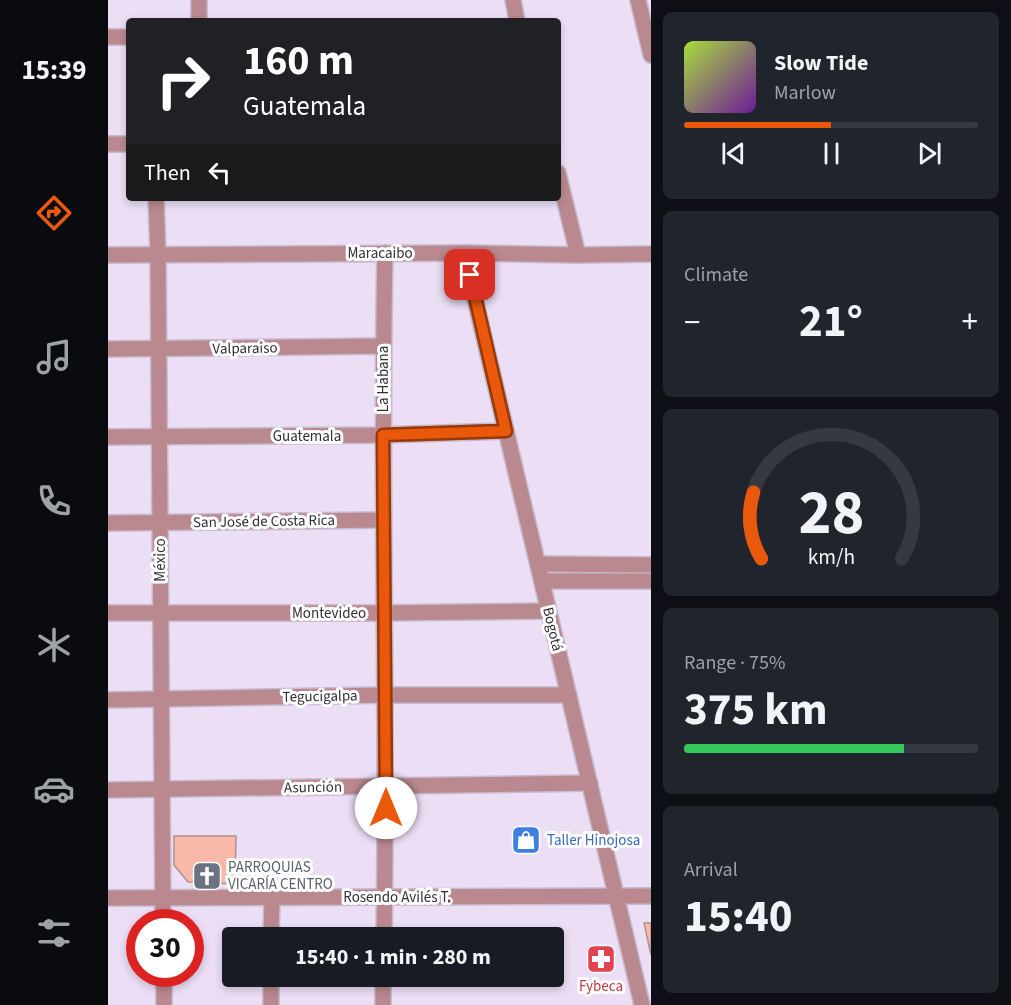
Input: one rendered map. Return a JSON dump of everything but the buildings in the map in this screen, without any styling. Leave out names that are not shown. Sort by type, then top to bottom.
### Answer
[{"type":"street","points":[[199,0],[200,18]]},
{"type":"street","points":[[513,0],[516,18]]},
{"type":"street","points":[[638,0],[651,55]]},
{"type":"street","points":[[108,38],[126,37]]},
{"type":"street","points":[[108,144],[126,144]]},
{"type":"street","points":[[561,185],[578,255]]},
{"type":"street","name":"México","points":[[156,201],[163,909]]},
{"type":"street","name":"La Habana","points":[[384,927],[386,786],[383,613],[383,346],[385,253]]},
{"type":"street","name":"Bogotá","points":[[464,253],[642,1005]]},
{"type":"street","name":"Maracaibo","points":[[108,255],[651,254]]},
{"type":"street","name":"Valparaiso","points":[[108,349],[383,346]]},
{"type":"street","name":"Guatemala","points":[[108,437],[383,435],[506,431]]},
{"type":"street","name":"San José de Costa Rica","points":[[108,523],[383,520]]},
{"type":"street","points":[[538,564],[651,565]]},
{"type":"street","points":[[542,581],[651,581]]},
{"type":"street","name":"Montevideo","points":[[108,613],[549,611]]},
{"type":"street","name":"Tegucigalpa","points":[[108,700],[385,695],[569,695]]},
{"type":"street","name":"Asunción","points":[[108,790],[590,783]]},
{"type":"street","name":"Rosendo Avilés T.","points":[[108,898],[651,896]]},
{"type":"street","points":[[271,927],[272,897]]},
{"type":"street","points":[[164,987],[164,1005]]},
{"type":"street","points":[[271,987],[271,1005]]},
{"type":"street","points":[[383,987],[383,1005]]},
{"type":"place","name":"Taller Hinojosa","points":[[526,840]]},
{"type":"place","name":"PARROQUIAS VICARÍA CENTRO","points":[[207,876]]},
{"type":"place","name":"Fybeca","points":[[601,959]]},
{"type":"route","points":[[386,808],[383,435],[506,431],[470,275]]}]
